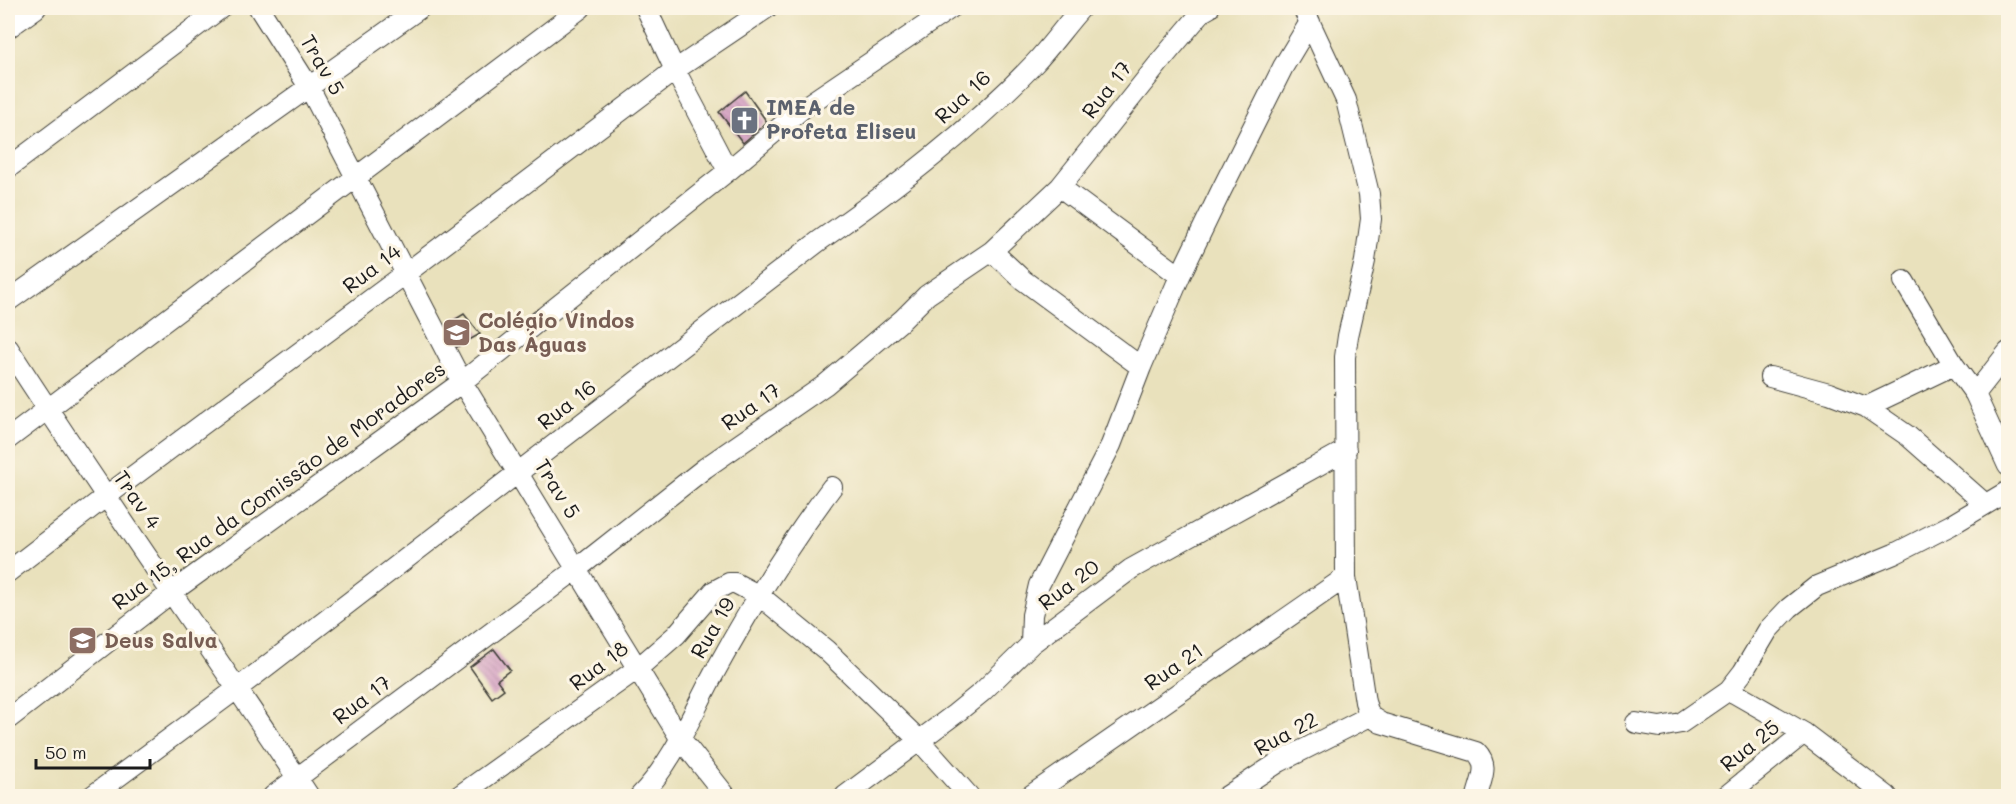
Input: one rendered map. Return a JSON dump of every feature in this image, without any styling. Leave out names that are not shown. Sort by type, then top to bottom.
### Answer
[{"type":"street","points":[[8,28],[36,8]]},
{"type":"street","points":[[8,168],[221,8]]},
{"type":"street","name":"Trav 5","points":[[260,8],[309,87],[462,382],[680,738],[726,796]]},
{"type":"street","points":[[8,301],[420,8]]},
{"type":"street","points":[[8,439],[581,8]]},
{"type":"street","points":[[646,8],[675,70],[728,171]]},
{"type":"street","name":"Rua 14","points":[[8,572],[675,70],[767,8]]},
{"type":"street","name":"Rua 15, Rua da Comissão de Moradores","points":[[8,719],[172,592],[462,382],[728,171],[803,108],[951,8]]},
{"type":"street","name":"Rua 16","points":[[92,796],[238,688],[946,146],[1034,63],[1081,8]]},
{"type":"street","name":"Rua 17","points":[[273,796],[578,568],[705,468],[825,385],[902,320],[927,295],[992,251],[1060,187],[1163,58],[1202,12],[1209,8]]},
{"type":"street","points":[[1031,644],[1032,615],[1039,585],[1064,532],[1112,445],[1141,367],[1180,276],[1307,15]]},
{"type":"street","points":[[1307,15],[1346,100],[1370,194],[1371,219],[1365,261],[1345,357],[1346,577],[1365,702],[1370,716],[1381,723],[1476,752],[1483,759],[1484,769],[1477,796]]},
{"type":"street","points":[[1060,187],[1180,276]]},
{"type":"street","points":[[992,251],[1023,280],[1141,367]]},
{"type":"street","points":[[1904,281],[1954,365],[1975,394],[2008,466]]},
{"type":"street","name":"Trav 4","points":[[8,348],[105,497],[238,688],[309,796]]},
{"type":"street","points":[[1975,394],[2008,352]]},
{"type":"street","points":[[1866,407],[1954,365]]},
{"type":"street","points":[[1770,377],[1829,393],[1866,407],[1908,436],[1984,503]]},
{"type":"street","name":"Rua 20","points":[[845,796],[982,692],[1031,644],[1131,569],[1346,450]]},
{"type":"street","name":"Rua 19","points":[[640,796],[663,770],[733,638],[804,524],[832,487]]},
{"type":"street","points":[[1636,723],[1660,727],[1681,723],[1729,690],[1743,672],[1768,630],[1789,608],[1817,586],[1894,554],[1951,525],[1984,503],[2008,491]]},
{"type":"street","name":"Rua 21","points":[[1030,796],[1346,577]]},
{"type":"street","name":"Rua 18","points":[[459,796],[637,669],[676,634],[722,585],[729,583],[735,583],[760,596],[826,650],[919,740],[969,796]]},
{"type":"street","points":[[1729,690],[1804,733],[1887,796]]},
{"type":"street","name":"Rua 22","points":[[1227,796],[1279,762],[1370,716]]},
{"type":"street","name":"Rua 25","points":[[1726,796],[1804,733]]},
{"type":"building","name":"IMEA de Profeta Eliseu","points":[[745,91],[767,122],[743,143],[719,112]]},
{"type":"building","name":"Colégio Vindos Das Águas","points":[[464,314],[480,334],[457,347],[446,325]]},
{"type":"building","points":[[494,649],[510,670],[497,680],[504,689],[492,698],[470,667]]},
{"type":"place","name":"IMEA de Profeta Eliseu","points":[[745,120]]},
{"type":"place","name":"Colégio Vindos Das Águas","points":[[457,333]]},
{"type":"place","name":"Deus Salva","points":[[83,641]]}]
